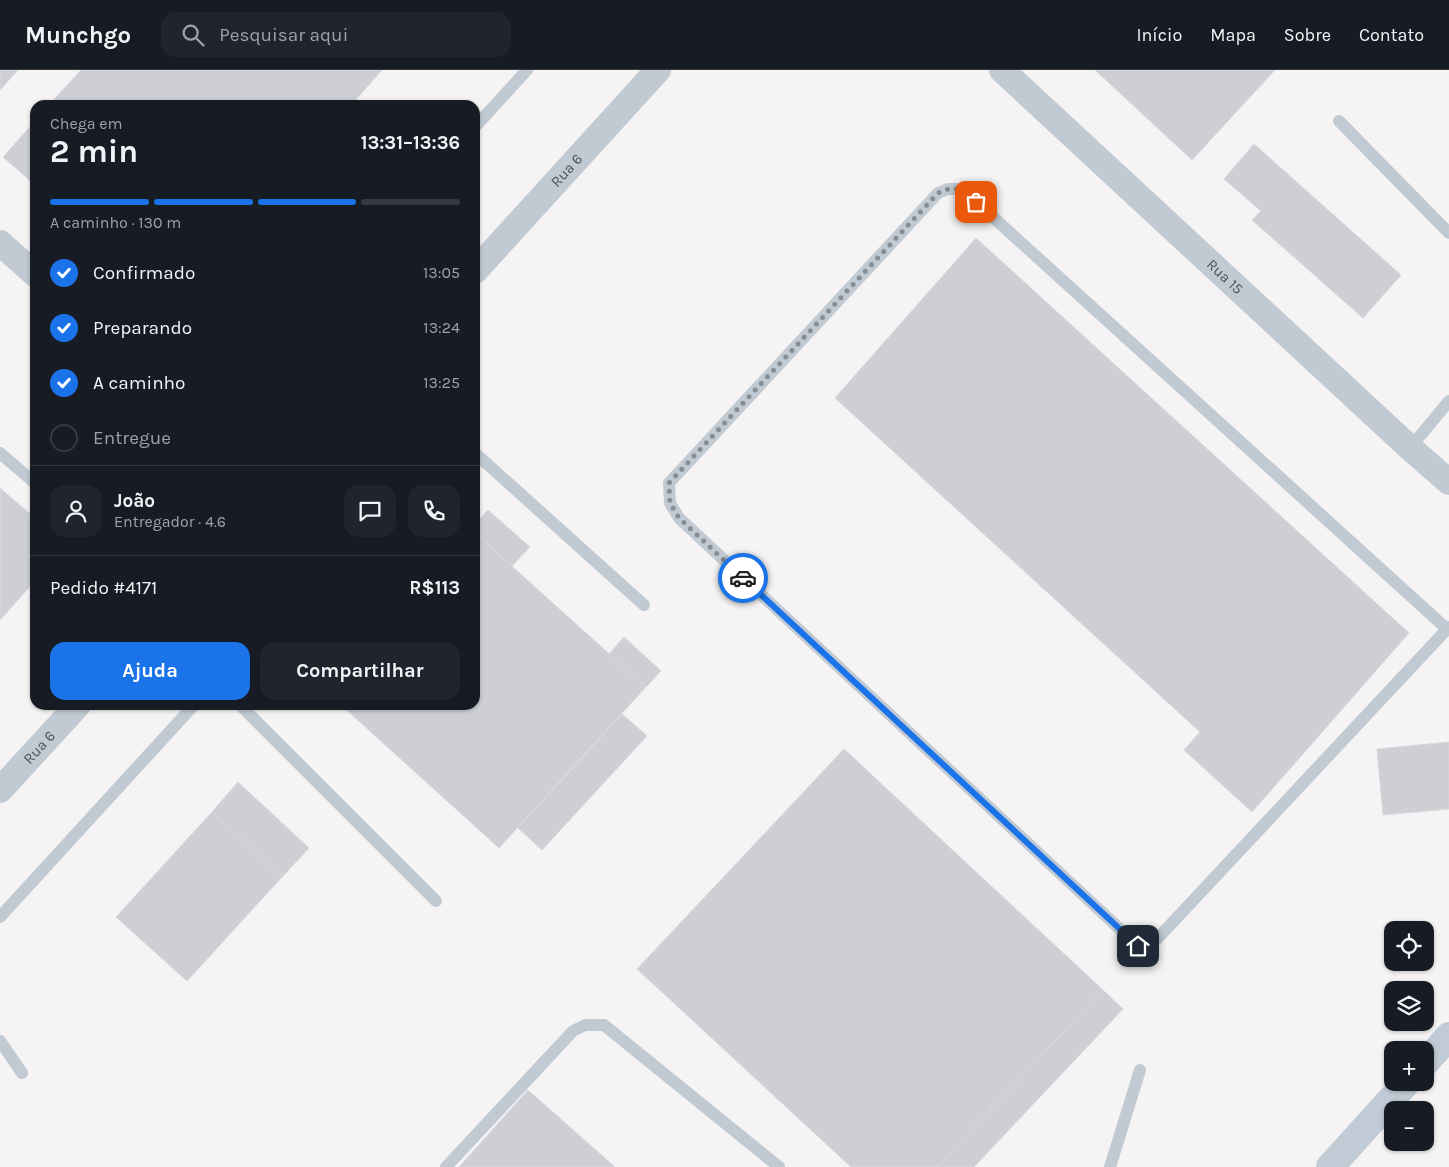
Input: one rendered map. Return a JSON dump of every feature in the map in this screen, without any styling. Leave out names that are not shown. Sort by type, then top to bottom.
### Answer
[{"type":"street","name":"Rua 6","points":[[480,266],[658,70]]},
{"type":"street","name":"Rua 15","points":[[1002,70],[1449,482]]},
{"type":"street","points":[[0,243],[30,270]]},
{"type":"street","name":"Rua 6","points":[[0,790],[73,710]]},
{"type":"street","points":[[1434,1052],[1449,1036]]},
{"type":"street","points":[[1330,1167],[1399,1091]]},
{"type":"lane","points":[[480,122],[527,70]]},
{"type":"lane","points":[[1339,121],[1449,233]]},
{"type":"lane","points":[[948,189],[962,189],[1448,628],[1157,939],[1148,944],[1138,946],[679,518],[670,503],[669,483],[938,193],[948,189]]},
{"type":"lane","points":[[1410,448],[1449,400]]},
{"type":"lane","points":[[0,453],[30,479]]},
{"type":"lane","points":[[480,457],[644,605]]},
{"type":"lane","points":[[0,917],[189,710]]},
{"type":"lane","points":[[245,710],[436,902]]},
{"type":"lane","points":[[446,1167],[573,1031],[585,1025],[604,1025],[779,1167]]},
{"type":"lane","points":[[0,1040],[22,1073]]},
{"type":"lane","points":[[1110,1167],[1140,1070]]},
{"type":"building","points":[[0,70],[18,70],[0,90]]},
{"type":"building","points":[[81,70],[382,70],[355,100],[54,100]]},
{"type":"building","points":[[1095,70],[1275,70],[1192,160]]},
{"type":"building","points":[[30,127],[30,181],[3,157]]},
{"type":"building","points":[[1254,144],[1401,275],[1363,318],[1252,220],[1261,211],[1224,179]]},
{"type":"building","points":[[976,238],[1409,633],[1252,812],[1184,750],[1200,732],[835,398]]},
{"type":"building","points":[[0,488],[30,514],[30,587],[0,620]]},
{"type":"building","points":[[488,510],[530,547],[512,566],[480,537],[480,519]]},
{"type":"building","points":[[480,538],[646,687],[499,848],[347,710],[480,710]]},
{"type":"building","points":[[624,637],[661,671],[646,687],[609,654]]},
{"type":"building","points":[[622,714],[647,736],[542,850],[518,828]]},
{"type":"building","points":[[1449,742],[1449,809],[1383,815],[1377,749]]},
{"type":"building","points":[[844,749],[1103,990],[937,1167],[851,1167],[637,969]]},
{"type":"building","points":[[238,782],[309,848],[283,876],[212,812]]},
{"type":"building","points":[[212,812],[283,876],[187,981],[116,917]]},
{"type":"building","points":[[1103,990],[1123,1009],[974,1167],[937,1167]]},
{"type":"building","points":[[528,1090],[615,1167],[459,1167]]},
{"type":"way so far","points":[[743,578],[679,518],[670,503],[669,483],[938,193],[948,189],[962,189],[976,202]]},
{"type":"route","points":[[743,578],[1138,946]]}]
